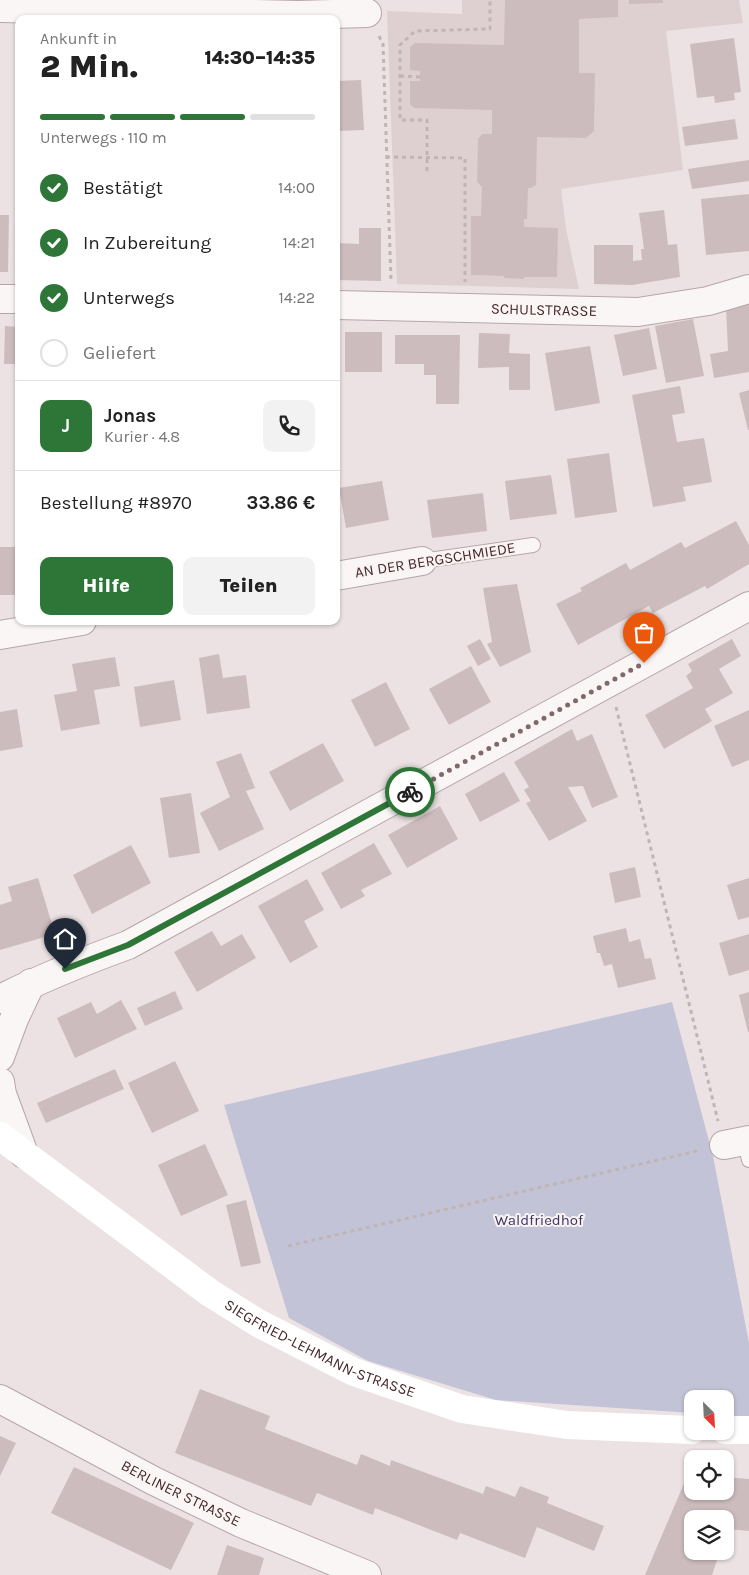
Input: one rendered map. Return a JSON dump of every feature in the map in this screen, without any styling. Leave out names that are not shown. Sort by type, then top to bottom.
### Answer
[{"type":"main road","name":"SIEGFRIED-LEHMANN-STRASSE","points":[[0,1136],[210,1293],[258,1323],[354,1372],[462,1409],[567,1425],[684,1430]]},
{"type":"main road","points":[[734,1430],[749,1430]]},
{"type":"street","points":[[0,8],[298,15],[367,13]]},
{"type":"street","name":"SCHULSTRASSE","points":[[340,305],[638,312],[708,301],[749,289]]},
{"type":"street","points":[[0,299],[15,299]]},
{"type":"street","name":"AN DER BERGSCHMIEDE","points":[[340,575],[422,561]]},
{"type":"street","points":[[0,999],[81,962],[128,945],[749,606]]},
{"type":"street","points":[[0,635],[59,625]]},
{"type":"street","points":[[0,1058],[14,1020],[31,984]]},
{"type":"street","points":[[0,1082],[2,1094],[24,1154]]},
{"type":"street","name":"BERLINER STRASSE","points":[[0,1400],[154,1481],[206,1506],[267,1534],[367,1575]]},
{"type":"lane","name":"AN DER BERGSCHMIEDE","points":[[422,561],[533,545]]},
{"type":"path","points":[[427,171],[427,120],[400,120],[400,45],[414,31],[490,29],[490,0]]},
{"type":"path","points":[[367,13],[383,44],[392,307]]},
{"type":"path","points":[[400,76],[420,76]]},
{"type":"path","points":[[386,157],[465,158],[465,308]]},
{"type":"path","points":[[288,1246],[742,1147],[610,682]]},
{"type":"shaded area","points":[[462,0],[739,0],[743,23],[666,31],[683,170],[561,189],[566,229],[579,289],[397,284],[387,11],[462,14]]},
{"type":"green space","name":"Waldfriedhof","points":[[672,1002],[713,1156],[749,1343],[749,1417],[734,1416],[734,1390],[684,1390],[684,1412],[496,1400],[368,1361],[289,1318],[224,1105]]},
{"type":"building","points":[[505,0],[618,0],[618,17],[579,19],[579,73],[595,73],[594,131],[586,138],[537,137],[536,185],[528,188],[527,219],[524,219],[524,227],[558,228],[557,277],[524,277],[524,279],[471,275],[471,216],[481,216],[482,187],[477,182],[478,139],[482,134],[492,134],[492,110],[414,108],[410,104],[410,81],[420,81],[420,71],[410,70],[410,47],[415,43],[504,45]]},
{"type":"building","points":[[629,0],[663,0],[663,3],[629,4]]},
{"type":"building","points":[[734,38],[741,92],[734,93],[735,100],[715,103],[714,96],[697,98],[690,44]]},
{"type":"building","points":[[361,80],[364,130],[340,131],[340,81]]},
{"type":"building","points":[[735,119],[738,139],[685,146],[682,127]]},
{"type":"building","points":[[749,160],[749,181],[692,189],[688,169]]},
{"type":"building","points":[[749,194],[749,251],[706,255],[701,199]]},
{"type":"building","points":[[664,210],[668,245],[677,244],[680,277],[632,285],[594,284],[594,245],[633,245],[633,261],[642,260],[641,249],[644,249],[639,213]]},
{"type":"building","points":[[0,215],[9,215],[8,272],[0,272]]},
{"type":"building","points":[[359,228],[381,228],[381,281],[340,280],[340,243],[359,244]]},
{"type":"building","points":[[749,305],[749,372],[714,378],[710,354],[728,351],[726,307]]},
{"type":"building","points":[[693,319],[704,376],[666,383],[655,326]]},
{"type":"building","points":[[5,326],[15,327],[15,364],[4,364]]},
{"type":"building","points":[[649,328],[657,369],[623,376],[614,335]]},
{"type":"building","points":[[345,332],[382,332],[382,372],[345,372]]},
{"type":"building","points":[[479,333],[510,334],[509,353],[530,354],[530,390],[509,390],[509,367],[478,368]]},
{"type":"building","points":[[395,335],[460,335],[459,404],[436,404],[436,375],[424,375],[424,364],[395,364]]},
{"type":"building","points":[[590,346],[600,403],[555,411],[545,353]]},
{"type":"building","points":[[680,386],[685,413],[672,415],[677,442],[704,438],[712,482],[683,487],[686,501],[653,507],[632,395]]},
{"type":"building","points":[[749,390],[749,430],[748,430],[739,393]]},
{"type":"building","points":[[609,453],[617,512],[575,518],[567,459]]},
{"type":"building","points":[[551,475],[557,514],[510,520],[505,481]]},
{"type":"building","points":[[382,481],[389,520],[346,528],[340,488]]},
{"type":"building","points":[[483,493],[487,531],[432,538],[427,500]]},
{"type":"building","points":[[736,521],[749,545],[749,564],[707,589],[705,586],[653,613],[649,606],[578,645],[556,604],[582,591],[580,588],[626,563],[630,570],[681,542],[685,548]]},
{"type":"building","points":[[0,547],[15,547],[15,595],[0,595]]},
{"type":"building","points":[[517,584],[531,652],[500,667],[487,644],[492,642],[483,588]]},
{"type":"building","points":[[480,639],[491,659],[478,666],[467,646]]},
{"type":"building","points":[[732,639],[741,656],[719,669],[733,693],[705,709],[712,721],[664,749],[645,715],[693,688],[686,676],[692,671],[688,664]]},
{"type":"building","points":[[219,654],[223,678],[246,675],[250,708],[207,714],[199,658]]},
{"type":"building","points":[[115,657],[120,686],[94,690],[100,724],[61,731],[54,695],[77,691],[72,664]]},
{"type":"building","points":[[471,666],[491,702],[449,725],[429,689]]},
{"type":"building","points":[[174,680],[181,720],[140,727],[134,687]]},
{"type":"building","points":[[386,682],[410,729],[375,747],[351,700]]},
{"type":"building","points":[[17,709],[23,747],[0,751],[0,712]]},
{"type":"building","points":[[749,710],[749,760],[732,767],[714,726]]},
{"type":"building","points":[[572,729],[577,741],[592,734],[618,797],[592,808],[583,786],[568,787],[587,821],[549,841],[526,803],[531,801],[524,790],[529,787],[514,762]]},
{"type":"building","points":[[323,743],[344,781],[290,811],[269,772]]},
{"type":"building","points":[[241,753],[255,788],[246,791],[264,829],[219,851],[200,813],[230,797],[216,762]]},
{"type":"building","points":[[504,772],[520,801],[480,822],[465,794]]},
{"type":"building","points":[[191,793],[200,853],[169,858],[160,798]]},
{"type":"building","points":[[440,806],[458,839],[407,868],[388,835]]},
{"type":"building","points":[[374,843],[392,874],[361,890],[365,896],[341,909],[321,873]]},
{"type":"building","points":[[131,845],[151,883],[92,914],[73,875]]},
{"type":"building","points":[[635,867],[641,897],[615,903],[609,873]]},
{"type":"building","points":[[38,878],[55,934],[0,950],[0,905],[12,901],[8,887]]},
{"type":"building","points":[[749,878],[749,917],[738,920],[727,885]]},
{"type":"building","points":[[307,879],[324,910],[304,921],[318,947],[290,963],[258,906]]},
{"type":"building","points":[[626,928],[629,942],[640,939],[645,959],[651,958],[656,979],[618,988],[612,964],[604,966],[600,953],[597,953],[593,936]]},
{"type":"building","points":[[212,931],[221,946],[242,934],[256,958],[197,992],[174,952]]},
{"type":"building","points":[[749,934],[749,970],[729,976],[719,943]]},
{"type":"building","points":[[175,991],[183,1009],[145,1026],[137,1008]]},
{"type":"building","points":[[749,992],[749,1032],[748,1032],[739,995]]},
{"type":"building","points":[[121,1000],[137,1029],[75,1058],[57,1018],[91,1002],[97,1014]]},
{"type":"building","points":[[175,1061],[199,1111],[152,1133],[128,1083]]},
{"type":"building","points":[[115,1069],[124,1089],[46,1123],[37,1103]]},
{"type":"building","points":[[205,1144],[228,1195],[181,1216],[158,1165]]},
{"type":"building","points":[[246,1200],[261,1263],[241,1267],[226,1205]]},
{"type":"building","points":[[200,1389],[270,1416],[265,1429],[357,1465],[361,1454],[390,1466],[391,1460],[483,1494],[486,1486],[515,1497],[520,1486],[549,1497],[547,1503],[604,1526],[594,1551],[537,1527],[525,1558],[460,1533],[457,1540],[375,1508],[373,1515],[317,1493],[311,1506],[175,1453]]},
{"type":"building","points":[[0,1436],[16,1443],[0,1476]]},
{"type":"building","points":[[74,1467],[194,1523],[171,1570],[51,1513]]},
{"type":"building","points":[[734,1478],[749,1479],[749,1531],[734,1530],[734,1510],[684,1510],[684,1560],[717,1560],[712,1575],[645,1575],[684,1483],[684,1500],[734,1500]]},
{"type":"building","points":[[227,1545],[264,1558],[259,1575],[217,1575]]},
{"type":"way so far","points":[[410,792],[644,663]]},
{"type":"route","points":[[65,969],[128,945],[410,792]]}]
